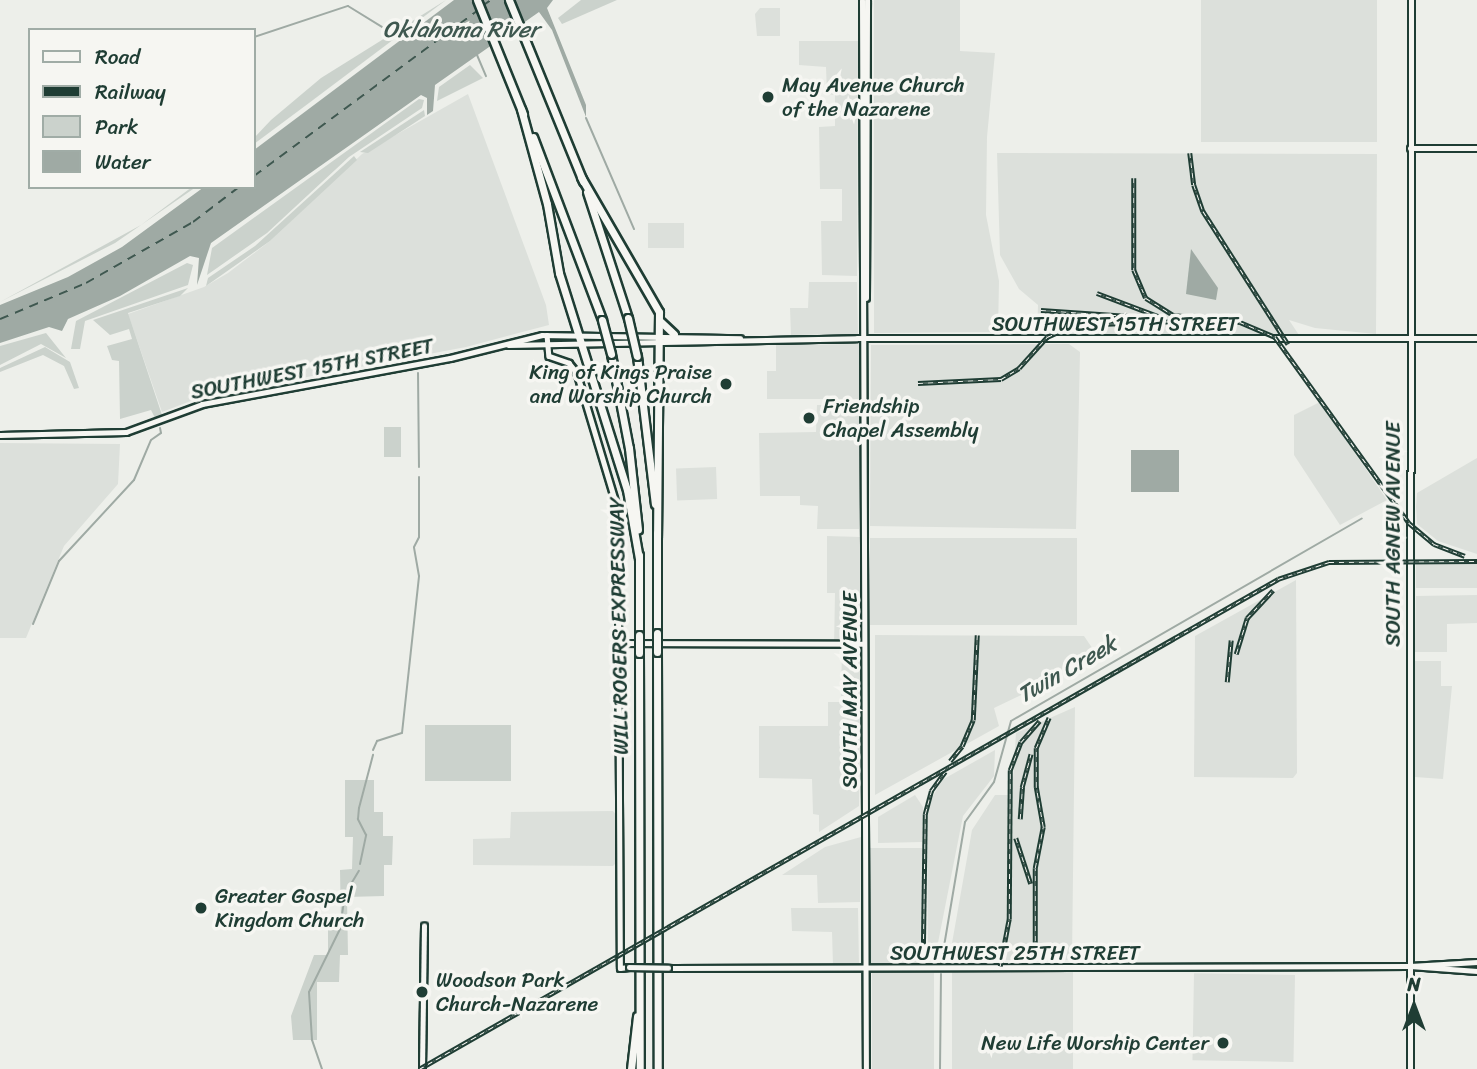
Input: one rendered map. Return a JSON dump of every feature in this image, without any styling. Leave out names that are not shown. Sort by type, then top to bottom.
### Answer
[{"type":"highway","name":"WILL ROGERS EXPRESSWAY","points":[[477,0],[602,320],[631,458],[639,559],[640,1069]]},
{"type":"highway","name":"WILL ROGERS EXPRESSWAY","points":[[509,0],[581,177],[628,318],[637,356],[650,443],[657,538],[660,1069]]},
{"type":"highway","points":[[521,109],[578,334],[624,478],[639,559]]},
{"type":"highway","points":[[581,177],[653,295],[660,320],[657,538]]},
{"type":"highway","points":[[660,320],[674,334]]},
{"type":"highway","points":[[631,1069],[640,994]]},
{"type":"main road","name":"SOUTH MAY AVENUE","points":[[862,0],[866,1069]]},
{"type":"main road","name":"SOUTH MAY AVENUE","points":[[864,311],[867,0]]},
{"type":"main road","name":"SOUTH AGNEW AVENUE","points":[[1410,1069],[1411,0]]},
{"type":"main road","points":[[1410,148],[1477,148]]},
{"type":"main road","points":[[689,334],[689,344]]},
{"type":"main road","name":"SOUTHWEST 15TH STREET","points":[[0,435],[126,432],[216,401],[508,345],[547,335],[689,334],[754,339],[1477,338]]},
{"type":"main road","name":"SOUTHWEST 15TH STREET","points":[[508,345],[689,344],[754,339]]},
{"type":"street","points":[[547,335],[550,357],[569,363],[578,373],[617,505],[619,643],[865,644]]},
{"type":"street","name":"SOUTHWEST 25TH STREET","points":[[619,643],[620,968],[866,970],[1410,966],[1477,971]]},
{"type":"street","points":[[422,1069],[424,926]]},
{"type":"street","name":"SOUTHWEST 25TH STREET","points":[[1410,966],[1416,962],[1477,962]]},
{"type":"shaded area","points":[[874,0],[960,0],[960,51],[995,53],[987,137],[986,215],[999,281],[998,332],[874,333]]},
{"type":"shaded area","points":[[1201,0],[1377,0],[1377,142],[1201,142]]},
{"type":"shaded area","points":[[760,8],[780,8],[780,36],[757,36],[755,14]]},
{"type":"shaded area","points":[[799,41],[858,41],[857,276],[822,275],[821,221],[842,221],[842,189],[820,189],[819,127],[835,126],[835,95],[827,94],[826,67],[799,65]]},
{"type":"shaded area","points":[[468,94],[546,305],[549,325],[466,347],[201,397],[162,412],[128,314],[204,287],[228,273],[270,241],[362,154]]},
{"type":"shaded area","points":[[997,153],[1377,154],[1376,334],[1315,328],[1289,320],[1299,335],[1037,335],[1038,305],[1019,289],[1000,255]]},
{"type":"shaded area","points":[[648,223],[684,223],[684,248],[648,248]]},
{"type":"shaded area","points":[[809,282],[857,282],[858,334],[791,335],[790,308],[808,308]]},
{"type":"shaded area","points":[[859,344],[859,399],[767,399],[767,371],[776,371],[776,345]]},
{"type":"shaded area","points":[[1069,344],[1080,352],[1076,529],[870,526],[871,345]]},
{"type":"shaded area","points":[[1320,402],[1387,500],[1340,525],[1294,455],[1294,415]]},
{"type":"shaded area","points":[[817,405],[859,405],[859,529],[817,529],[818,506],[800,505],[800,496],[760,496],[759,433],[816,432]]},
{"type":"shaded area","points":[[0,443],[120,444],[118,484],[64,546],[26,638],[0,638]]},
{"type":"shaded area","points":[[1477,458],[1477,554],[1438,541],[1417,524],[1416,507],[1417,493]]},
{"type":"shaded area","points":[[716,467],[717,499],[677,500],[676,468]]},
{"type":"shaded area","points":[[827,536],[860,537],[861,697],[841,696],[842,648],[834,647],[835,593],[827,593]]},
{"type":"shaded area","points":[[870,538],[1077,538],[1077,625],[870,625]]},
{"type":"shaded area","points":[[1416,563],[1477,563],[1477,588],[1416,588]]},
{"type":"shaded area","points":[[1296,580],[1297,773],[1293,778],[1194,777],[1195,636]]},
{"type":"shaded area","points":[[1477,595],[1477,623],[1447,624],[1447,652],[1415,652],[1416,596]]},
{"type":"shaded area","points":[[875,635],[1084,636],[1099,658],[994,708],[999,726],[875,795]]},
{"type":"shaded area","points":[[1415,661],[1441,661],[1441,686],[1452,686],[1443,779],[1415,777]]},
{"type":"shaded area","points":[[828,702],[860,702],[859,806],[819,832],[819,815],[813,814],[812,779],[759,778],[759,726],[828,726]]},
{"type":"shaded area","points":[[1075,707],[1072,960],[949,960],[972,830],[995,795],[1012,795],[1016,733]]},
{"type":"shaded area","points":[[995,750],[994,776],[963,816],[935,958],[928,958],[927,815],[932,798],[942,780]]},
{"type":"shaded area","points":[[915,795],[923,807],[922,842],[878,843],[878,817]]},
{"type":"shaded area","points":[[613,811],[617,816],[617,862],[613,866],[473,865],[473,839],[510,838],[511,812]]},
{"type":"shaded area","points":[[861,837],[860,902],[818,903],[817,875],[782,875],[825,847]]},
{"type":"shaded area","points":[[870,848],[923,848],[923,967],[870,967]]},
{"type":"shaded area","points":[[791,908],[858,908],[859,966],[833,966],[832,932],[792,931]]},
{"type":"shaded area","points":[[952,972],[1073,972],[1073,1069],[952,1069]]},
{"type":"shaded area","points":[[872,973],[934,973],[934,1069],[872,1069]]},
{"type":"shaded area","points":[[1194,973],[1295,975],[1293,1062],[1192,1060]]},
{"type":"green space","points":[[446,0],[256,142],[256,136],[271,120],[321,78]]},
{"type":"green space","points":[[581,0],[617,0],[562,24],[558,18]]},
{"type":"green space","points":[[470,65],[483,78],[437,101],[439,87]]},
{"type":"green space","points":[[419,99],[424,100],[422,108],[349,157],[267,233],[207,275],[212,248]]},
{"type":"green space","points":[[424,110],[425,116],[368,153],[360,152]]},
{"type":"green space","points":[[354,156],[357,160],[270,241],[206,286],[208,278],[255,246]]},
{"type":"green space","points":[[189,189],[193,189],[115,243],[0,302],[141,225]]},
{"type":"green space","points":[[187,263],[193,265],[188,285],[85,321],[80,349],[71,349],[76,321]]},
{"type":"green space","points":[[188,288],[180,296],[128,313],[162,415],[155,418],[151,410],[120,419],[119,361],[112,360],[107,346],[132,339],[129,329],[110,335],[93,320]]},
{"type":"green space","points":[[46,333],[66,358],[41,344],[0,365],[0,346]]},
{"type":"green space","points":[[45,347],[70,362],[79,388],[74,389],[64,366],[43,355],[0,372],[0,368]]},
{"type":"green space","points":[[384,427],[401,427],[401,457],[384,457]]},
{"type":"green space","points":[[425,725],[511,725],[511,781],[425,781]]},
{"type":"green space","points":[[345,780],[374,780],[374,812],[383,812],[383,836],[393,836],[392,865],[384,865],[384,896],[347,897],[348,955],[340,955],[339,982],[317,982],[317,1040],[293,1040],[291,1016],[314,955],[328,955],[328,928],[341,927],[340,870],[352,869],[353,837],[345,837]]},
{"type":"water","name":"Oklahoma River","points":[[454,0],[553,0],[547,8],[586,105],[586,117],[552,30],[539,12],[435,85],[433,111],[427,115],[427,98],[421,95],[211,243],[197,285],[199,258],[190,256],[120,296],[68,319],[62,331],[49,327],[0,343],[0,305],[68,277],[122,247],[201,189],[256,189],[256,148]]},
{"type":"water","points":[[1191,249],[1218,288],[1216,300],[1186,294]]},
{"type":"water","points":[[1131,450],[1179,450],[1179,492],[1131,492]]},
{"type":"waterway","points":[[256,36],[348,6],[387,30]]},
{"type":"waterway","points":[[477,55],[486,76]]},
{"type":"waterway","points":[[586,118],[634,229]]},
{"type":"waterway","points":[[418,373],[419,467]]},
{"type":"waterway","points":[[33,624],[59,561],[134,480],[151,440],[161,433],[160,428]]},
{"type":"waterway","points":[[373,750],[377,741],[402,733],[419,576],[414,547],[419,537],[419,477]]},
{"type":"waterway","name":"Twin Creek","points":[[941,964],[965,822],[994,782],[1011,721],[1362,518]]},
{"type":"waterway","points":[[360,864],[366,835],[358,819],[359,808],[373,755]]},
{"type":"waterway","points":[[322,1069],[312,1040],[309,992],[340,929],[345,894],[359,871]]},
{"type":"waterway","name":"Twin Creek","points":[[940,1069],[941,974]]},
{"type":"ferry route","points":[[482,6],[491,0]]},
{"type":"ferry route","points":[[256,175],[478,10]]},
{"type":"ferry route","points":[[0,319],[86,283],[193,222],[236,189]]},
{"type":"railway","points":[[1190,153],[1194,185],[1203,211],[1288,344]]},
{"type":"railway","points":[[1134,178],[1134,270],[1146,298],[1173,315],[1240,322],[1275,337],[1409,523],[1434,544],[1465,556]]},
{"type":"railway","points":[[1097,293],[1163,318]]},
{"type":"railway","points":[[1041,310],[1129,316]]},
{"type":"railway","points":[[918,383],[1001,379],[1019,368],[1047,337],[1074,325],[1178,321]]},
{"type":"railway","points":[[419,1069],[1278,579],[1329,562],[1477,561]]},
{"type":"railway","points":[[1236,654],[1247,618],[1273,590]]},
{"type":"railway","points":[[950,761],[962,746],[973,720],[977,635]]},
{"type":"railway","points":[[1227,682],[1231,640]]},
{"type":"railway","points":[[1035,951],[1035,868],[1043,827],[1036,787],[1036,748],[1049,718]]},
{"type":"railway","points":[[1000,966],[1009,919],[1010,770],[1021,742],[1039,721]]},
{"type":"railway","points":[[1020,819],[1022,787],[1031,754]]},
{"type":"railway","points":[[923,959],[925,814],[931,791],[945,772]]},
{"type":"railway","points":[[1016,838],[1031,884]]},
{"type":"place","name":"May Avenue Church of the Nazarene","points":[[768,97]]},
{"type":"place","name":"King of Kings Praise and Worship Church","points":[[726,384]]},
{"type":"place","name":"Friendship Chapel Assembly","points":[[809,418]]},
{"type":"place","name":"Greater Gospel Kingdom Church","points":[[201,908]]},
{"type":"place","name":"Woodson Park Church-Nazarene","points":[[422,992]]},
{"type":"place","name":"New Life Worship Center","points":[[1223,1043]]}]
